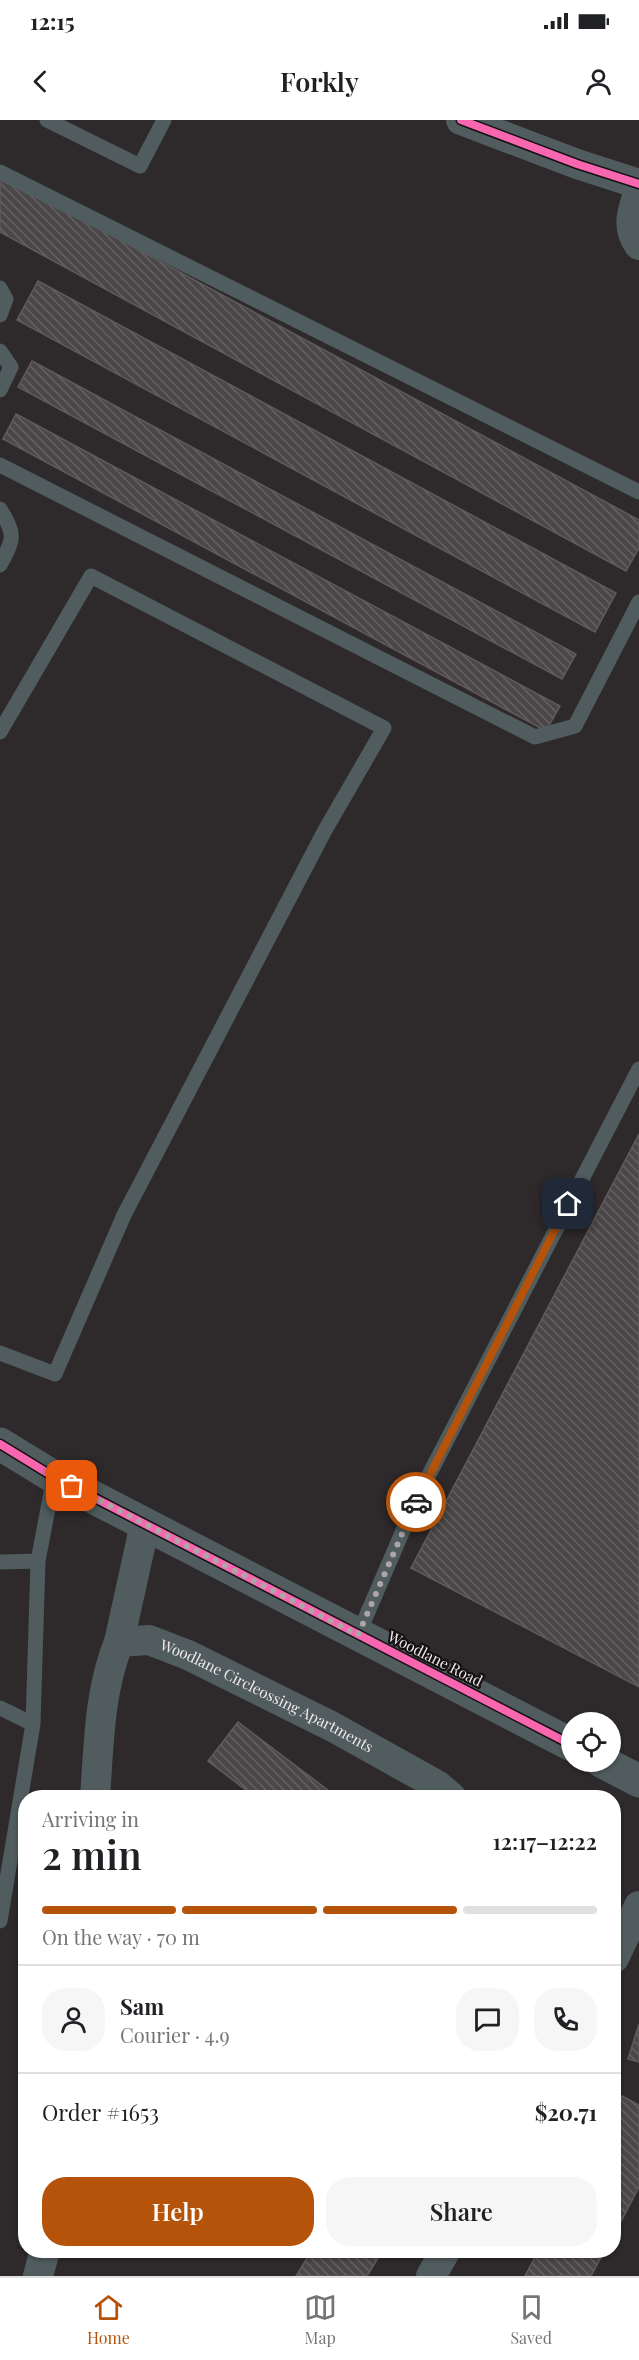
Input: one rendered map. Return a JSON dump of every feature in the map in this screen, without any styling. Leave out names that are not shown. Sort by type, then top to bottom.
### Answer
[{"type":"street","points":[[461,120],[577,164],[639,184]]},
{"type":"street","points":[[639,191],[630,217],[632,235],[639,245]]},
{"type":"street","name":"Woodlane Road","points":[[0,1444],[54,1477],[561,1740]]},
{"type":"street","name":"Woodlane Road","points":[[0,1459],[54,1477]]},
{"type":"street","points":[[95,1790],[100,1714],[108,1667],[119,1642],[145,1524]]},
{"type":"street","name":"Woodlane Circleossing Apartments","points":[[119,1642],[149,1640],[188,1654],[333,1727],[443,1790]]},
{"type":"street","points":[[621,1771],[639,1780]]},
{"type":"street","points":[[622,1948],[639,1906]]},
{"type":"street","points":[[38,2276],[43,2258]]},
{"type":"street","points":[[431,2276],[441,2258]]},
{"type":"lane","points":[[47,120],[140,166],[164,120]]},
{"type":"lane","points":[[0,172],[639,492]]},
{"type":"lane","points":[[0,288],[6,299],[0,315]]},
{"type":"lane","points":[[0,351],[11,367],[0,390]]},
{"type":"lane","points":[[0,465],[535,737],[575,726],[639,603]]},
{"type":"lane","points":[[0,509],[10,526],[11,543],[0,565]]},
{"type":"lane","points":[[0,732],[92,576],[384,728],[324,832],[124,1215],[55,1374],[0,1353]]},
{"type":"lane","points":[[358,1635],[417,1498],[639,1069]]},
{"type":"lane","points":[[19,1790],[33,1724],[38,1561],[54,1477]]},
{"type":"lane","points":[[0,1562],[38,1561]]},
{"type":"lane","points":[[0,1708],[33,1724]]},
{"type":"lane","points":[[0,1921],[5,1853],[18,1793]]},
{"type":"building","points":[[0,175],[639,520],[639,548],[626,571],[0,232]]},
{"type":"building","points":[[38,281],[616,593],[595,632],[17,320]]},
{"type":"building","points":[[32,361],[576,654],[562,679],[18,387]]},
{"type":"building","points":[[16,414],[560,706],[546,731],[3,439]]},
{"type":"building","points":[[639,1134],[639,1687],[411,1568]]},
{"type":"building","points":[[238,1722],[328,1790],[246,1790],[208,1761]]},
{"type":"building","points":[[639,2024],[639,2062],[628,2059]]},
{"type":"building","points":[[622,2096],[639,2105],[639,2187],[621,2222]]},
{"type":"building","points":[[307,2258],[378,2258],[367,2276],[296,2276]]},
{"type":"building","points":[[535,2258],[601,2258],[591,2276],[525,2276]]},
{"type":"cycle path","points":[[461,120],[577,164],[639,184]]},
{"type":"cycle path","points":[[0,1444],[54,1477],[561,1739]]},
{"type":"way so far","points":[[72,1486],[358,1635],[416,1502]]},
{"type":"route","points":[[416,1502],[568,1204]]}]
